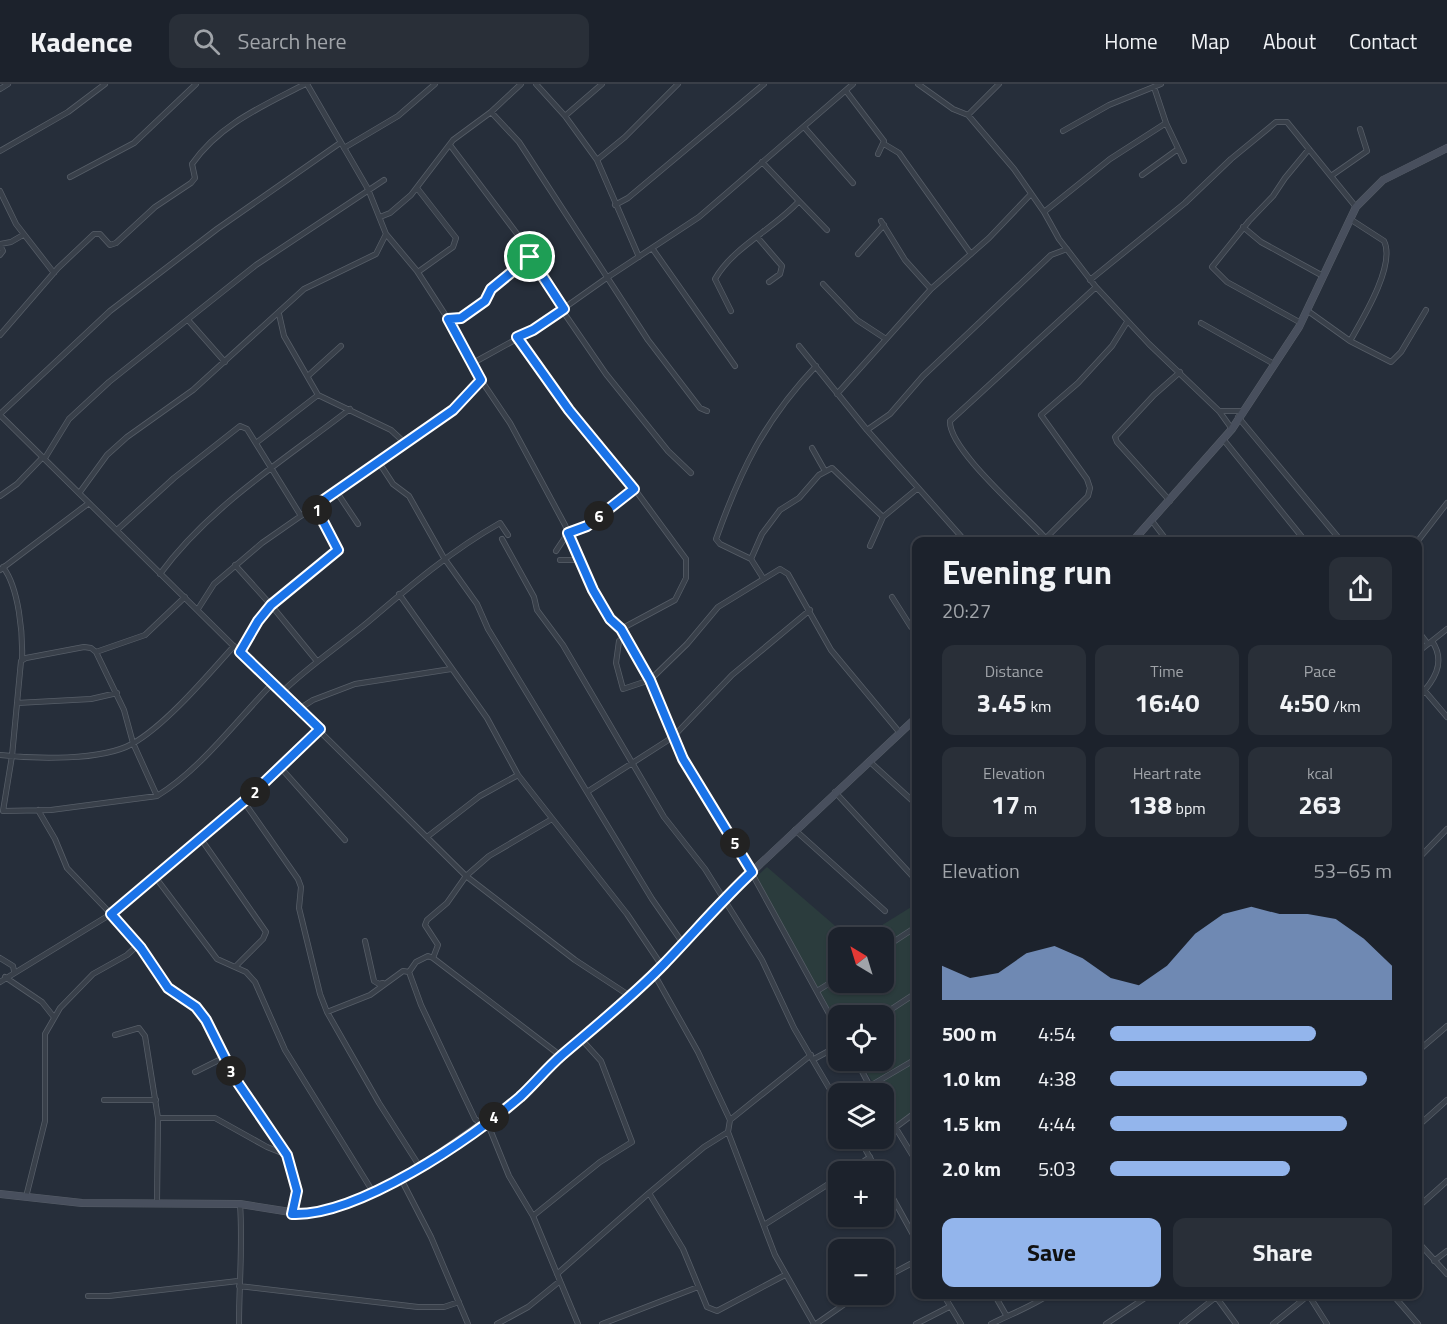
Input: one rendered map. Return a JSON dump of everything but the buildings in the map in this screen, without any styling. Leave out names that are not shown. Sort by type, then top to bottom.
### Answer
[{"type":"street","points":[[0,89],[8,84]]},
{"type":"street","points":[[0,151],[68,112],[105,84]]},
{"type":"street","points":[[70,177],[134,143],[196,84]]},
{"type":"street","points":[[287,84],[291,91]]},
{"type":"street","points":[[0,335],[54,273],[98,233],[110,245],[116,243],[155,207],[191,183],[195,178],[192,164],[210,142],[234,121],[306,84],[368,189],[386,234],[418,272],[474,363],[481,380],[510,423],[610,619],[621,629],[650,680],[683,759],[752,872],[828,1011]]},
{"type":"street","points":[[435,84],[398,116],[342,146],[217,229],[110,311],[1,417],[80,492],[466,876],[557,947],[630,996]]},
{"type":"street","points":[[536,84],[565,116],[597,160],[639,257]]},
{"type":"street","points":[[565,116],[602,84]]},
{"type":"street","points":[[597,160],[625,137],[678,84]]},
{"type":"street","points":[[615,205],[628,198],[764,84]]},
{"type":"street","points":[[474,363],[533,330],[699,217],[853,84]]},
{"type":"street","points":[[918,84],[926,86],[953,109],[968,115],[1014,169],[1090,280],[1127,322],[1219,411],[1232,429]]},
{"type":"street","points":[[968,115],[999,84]]},
{"type":"street","points":[[1063,131],[1109,105],[1161,84]]},
{"type":"street","points":[[380,217],[390,213],[417,188],[450,145],[468,127],[491,112],[519,85]]},
{"type":"street","points":[[1154,87],[1166,123],[1184,161]]},
{"type":"street","points":[[846,91],[884,144],[899,153],[971,254]]},
{"type":"street","points":[[491,112],[519,142],[648,340],[700,408],[707,411]]},
{"type":"street","points":[[1090,280],[1185,203],[1231,159],[1276,122],[1287,122],[1356,207]]},
{"type":"street","points":[[1044,212],[1110,159],[1166,123]]},
{"type":"street","points":[[804,127],[853,183]]},
{"type":"street","points":[[1330,176],[1367,151],[1368,148],[1360,129]]},
{"type":"street","points":[[878,154],[884,144]]},
{"type":"street","points":[[450,145],[511,226],[606,374],[668,451],[691,473]]},
{"type":"street","points":[[1137,537],[1232,429],[1308,311],[1356,207],[1368,192],[1383,180],[1447,148]]},
{"type":"street","points":[[1142,175],[1179,149]]},
{"type":"street","points":[[1301,323],[1227,282],[1212,270],[1213,265],[1243,227],[1273,196],[1309,149]]},
{"type":"street","points":[[762,162],[827,230]]},
{"type":"street","points":[[0,496],[17,484],[44,458],[69,419],[109,382],[266,259],[384,180]]},
{"type":"street","points":[[417,188],[456,238],[456,243],[418,272]]},
{"type":"street","points":[[0,191],[23,235],[54,273]]},
{"type":"street","points":[[837,394],[931,289],[971,254],[1030,195]]},
{"type":"street","points":[[731,311],[715,279],[722,266],[758,238],[799,201]]},
{"type":"street","points":[[1350,219],[1383,241],[1386,254],[1382,279],[1350,341]]},
{"type":"street","points":[[858,254],[883,223],[905,260],[931,289]]},
{"type":"street","points":[[1243,227],[1261,242],[1323,276]]},
{"type":"street","points":[[80,492],[107,455],[127,437],[178,402],[304,290],[376,254],[386,234]]},
{"type":"street","points":[[0,255],[3,251],[0,244],[11,242],[23,235]]},
{"type":"street","points":[[758,238],[782,266],[780,274],[769,282]]},
{"type":"street","points":[[652,248],[735,366]]},
{"type":"street","points":[[867,430],[890,414],[923,376],[1051,255],[1067,249]]},
{"type":"street","points":[[448,319],[461,318],[485,301],[491,289],[530,257]]},
{"type":"street","points":[[823,284],[857,320],[886,339]]},
{"type":"street","points":[[1045,537],[986,478],[952,433],[951,421],[1096,287]]},
{"type":"street","points":[[1308,311],[1350,341],[1391,362],[1401,352],[1426,310]]},
{"type":"street","points":[[279,314],[284,336],[309,375],[318,395],[392,430],[405,443]]},
{"type":"street","points":[[188,320],[225,362]]},
{"type":"street","points":[[1051,537],[1088,496],[1090,488],[1087,479],[1041,415],[1078,383],[1112,346],[1127,322]]},
{"type":"street","points":[[1201,323],[1275,364]]},
{"type":"street","points":[[517,337],[569,410],[634,489],[682,553],[688,565],[681,592],[675,600],[621,629]]},
{"type":"street","points":[[309,375],[341,346]]},
{"type":"street","points":[[799,346],[867,430],[962,537]]},
{"type":"street","points":[[763,578],[751,559],[720,544],[716,539],[732,495],[767,424],[816,366]]},
{"type":"street","points":[[1170,501],[1115,437],[1154,395],[1180,372]]},
{"type":"street","points":[[198,609],[214,584],[235,566],[315,506],[453,410],[481,380]]},
{"type":"street","points":[[256,443],[318,395]]},
{"type":"street","points":[[160,574],[200,527],[242,490],[273,469],[350,409]]},
{"type":"street","points":[[1219,411],[1241,414],[1339,537]]},
{"type":"street","points":[[117,530],[166,484],[236,427],[244,427],[256,443],[302,516]]},
{"type":"street","points":[[1222,438],[1302,537]]},
{"type":"street","points":[[812,448],[825,471]]},
{"type":"street","points":[[378,461],[393,484],[409,496],[444,558],[477,604],[488,629],[652,899],[682,942]]},
{"type":"street","points":[[751,559],[762,534],[780,510],[799,498],[825,471],[832,468],[883,517]]},
{"type":"street","points":[[870,546],[883,517],[918,488]]},
{"type":"street","points":[[556,551],[568,533],[587,526],[634,489]]},
{"type":"street","points":[[336,491],[358,524]]},
{"type":"street","points":[[89,503],[1,568],[8,574],[20,617],[22,660],[12,756],[2,811],[38,810],[157,795],[171,787],[192,768],[272,684]]},
{"type":"street","points":[[1421,537],[1447,503]]},
{"type":"street","points":[[240,652],[258,621],[271,605],[338,550],[315,506]]},
{"type":"street","points":[[1152,520],[1164,537]]},
{"type":"street","points":[[282,693],[316,660],[366,624],[399,594],[420,582],[444,558],[500,523],[508,535]]},
{"type":"street","points":[[502,539],[534,597],[537,610],[563,645],[664,817],[724,898],[762,960],[794,1028],[828,1085]]},
{"type":"street","points":[[560,560],[579,560]]},
{"type":"street","points":[[235,566],[271,605],[316,660]]},
{"type":"street","points":[[625,636],[619,641],[616,663],[623,689],[650,680],[687,644],[718,607],[780,569],[788,574],[831,650],[900,733]]},
{"type":"street","points":[[399,594],[487,717],[518,775],[627,914],[663,966]]},
{"type":"street","points":[[96,652],[145,635],[184,597]]},
{"type":"street","points":[[892,597],[912,627]]},
{"type":"street","points":[[587,792],[673,737],[732,675],[810,610]]},
{"type":"street","points":[[1422,649],[1447,629]]},
{"type":"street","points":[[1422,635],[1440,655],[1440,668],[1422,693]]},
{"type":"street","points":[[0,755],[105,753],[133,743],[153,728],[234,646]]},
{"type":"street","points":[[22,660],[84,647],[96,652],[117,693],[133,743],[157,795]]},
{"type":"street","points":[[299,709],[313,700],[355,684],[451,669]]},
{"type":"street","points":[[1422,688],[1447,717]]},
{"type":"street","points":[[17,703],[92,699],[117,693]]},
{"type":"street","points":[[0,1194],[82,1203],[240,1204],[292,1214],[326,1210],[374,1192],[420,1167],[520,1096],[561,1056],[630,996],[653,972],[663,966],[682,942],[724,898],[912,722]]},
{"type":"street","points":[[0,982],[111,914],[244,802],[320,729]]},
{"type":"street","points":[[869,761],[912,800]]},
{"type":"street","points":[[280,767],[345,840]]},
{"type":"street","points":[[427,837],[480,796],[518,775]]},
{"type":"street","points":[[835,792],[912,876]]},
{"type":"street","points":[[244,802],[298,879],[301,887],[299,908],[320,994],[327,1012],[420,1167]]},
{"type":"street","points":[[38,810],[56,839],[67,868],[138,945],[168,988],[196,1007],[206,1020],[236,1080],[287,1155],[297,1191],[292,1214]]},
{"type":"street","points":[[433,958],[438,945],[425,922],[447,903],[466,876],[489,856],[552,819]]},
{"type":"street","points":[[1422,855],[1447,829]]},
{"type":"street","points":[[795,830],[885,911]]},
{"type":"street","points":[[201,839],[266,932],[263,939],[235,968]]},
{"type":"street","points":[[156,878],[217,959],[246,972],[255,982],[285,1050],[374,1192]]},
{"type":"street","points":[[894,941],[912,930]]},
{"type":"street","points":[[365,941],[374,981],[380,984],[388,981]]},
{"type":"street","points":[[26,1197],[45,1121],[43,1038],[53,1016],[93,974],[127,955],[138,945]]},
{"type":"street","points":[[409,972],[422,958],[428,956],[433,958],[561,1056]]},
{"type":"street","points":[[0,958],[13,966],[15,971]]},
{"type":"street","points":[[327,1012],[370,995],[404,970],[409,972]]},
{"type":"street","points":[[409,972],[421,1005],[475,1119],[485,1123],[509,1176],[533,1216],[578,1324]]},
{"type":"street","points":[[653,972],[698,1052],[730,1120],[728,1132],[764,1225],[785,1275],[812,1324],[842,1305]]},
{"type":"street","points":[[6,977],[42,1002],[53,1016]]},
{"type":"street","points":[[817,991],[828,984]]},
{"type":"street","points":[[894,1007],[912,996]]},
{"type":"street","points":[[1422,1048],[1447,1026]]},
{"type":"street","points":[[115,1035],[141,1029],[148,1048],[158,1118],[157,1202]]},
{"type":"street","points":[[533,1216],[600,1162],[632,1142],[601,1061],[582,1040]]},
{"type":"street","points":[[730,1120],[812,1057],[828,1050]]},
{"type":"street","points":[[195,1072],[225,1057]]},
{"type":"street","points":[[875,1083],[912,1061]]},
{"type":"street","points":[[104,1100],[156,1100]]},
{"type":"street","points":[[1422,1122],[1447,1100]]},
{"type":"street","points":[[912,1115],[895,1127],[912,1155]]},
{"type":"street","points":[[158,1118],[215,1119],[287,1155]]},
{"type":"street","points":[[557,1275],[704,1146],[728,1132]]},
{"type":"street","points":[[865,1149],[872,1161]]},
{"type":"street","points":[[864,1161],[870,1157]]},
{"type":"street","points":[[400,1178],[431,1237],[468,1324]]},
{"type":"street","points":[[1422,1203],[1447,1181]]},
{"type":"street","points":[[764,1225],[828,1184]]},
{"type":"street","points":[[649,1193],[683,1249],[707,1307],[717,1311],[785,1275]]},
{"type":"street","points":[[894,1200],[912,1233]]},
{"type":"street","points":[[238,1324],[242,1235],[240,1204]]},
{"type":"street","points":[[1422,1247],[1447,1274]]},
{"type":"street","points":[[1434,1261],[1447,1251]]},
{"type":"street","points":[[894,1273],[912,1263]]},
{"type":"street","points":[[497,1324],[528,1307],[560,1281]]},
{"type":"street","points":[[88,1296],[238,1284],[418,1307],[444,1307],[459,1302]]},
{"type":"street","points":[[602,1324],[698,1287]]},
{"type":"street","points":[[945,1299],[961,1324]]},
{"type":"street","points":[[997,1299],[1006,1315]]},
{"type":"street","points":[[991,1324],[1006,1315],[1023,1311],[1042,1299]]},
{"type":"street","points":[[1106,1324],[1144,1299]]},
{"type":"street","points":[[1182,1324],[1213,1299]]},
{"type":"street","points":[[1217,1299],[1236,1324]]},
{"type":"street","points":[[1273,1324],[1304,1299]]},
{"type":"street","points":[[1311,1299],[1327,1324]]},
{"type":"street","points":[[1396,1299],[1418,1324]]},
{"type":"street","points":[[916,1324],[949,1307]]},
{"type":"shaded area","points":[[767,867],[836,927],[828,927],[828,993],[894,993],[894,927],[879,927],[912,906],[912,1115],[898,1126],[894,1119],[894,1083],[873,1083],[866,1071],[894,1071],[894,1005],[828,1006],[755,878]]},
{"type":"route","points":[[530,257],[564,309],[533,330],[517,337],[569,410],[634,489],[587,526],[568,533],[593,590],[610,619],[621,629],[650,680],[683,759],[713,804],[752,872],[682,942],[663,966],[653,972],[520,1096],[487,1122],[420,1167],[374,1192],[326,1210],[303,1215],[292,1214],[297,1191],[287,1155],[236,1080],[206,1020],[196,1007],[175,995],[168,988],[141,948],[111,914],[248,798],[320,729],[240,652],[258,621],[271,605],[338,550],[315,506],[453,410],[481,380],[474,363],[448,319],[461,318],[485,301],[491,289],[530,257]]}]
